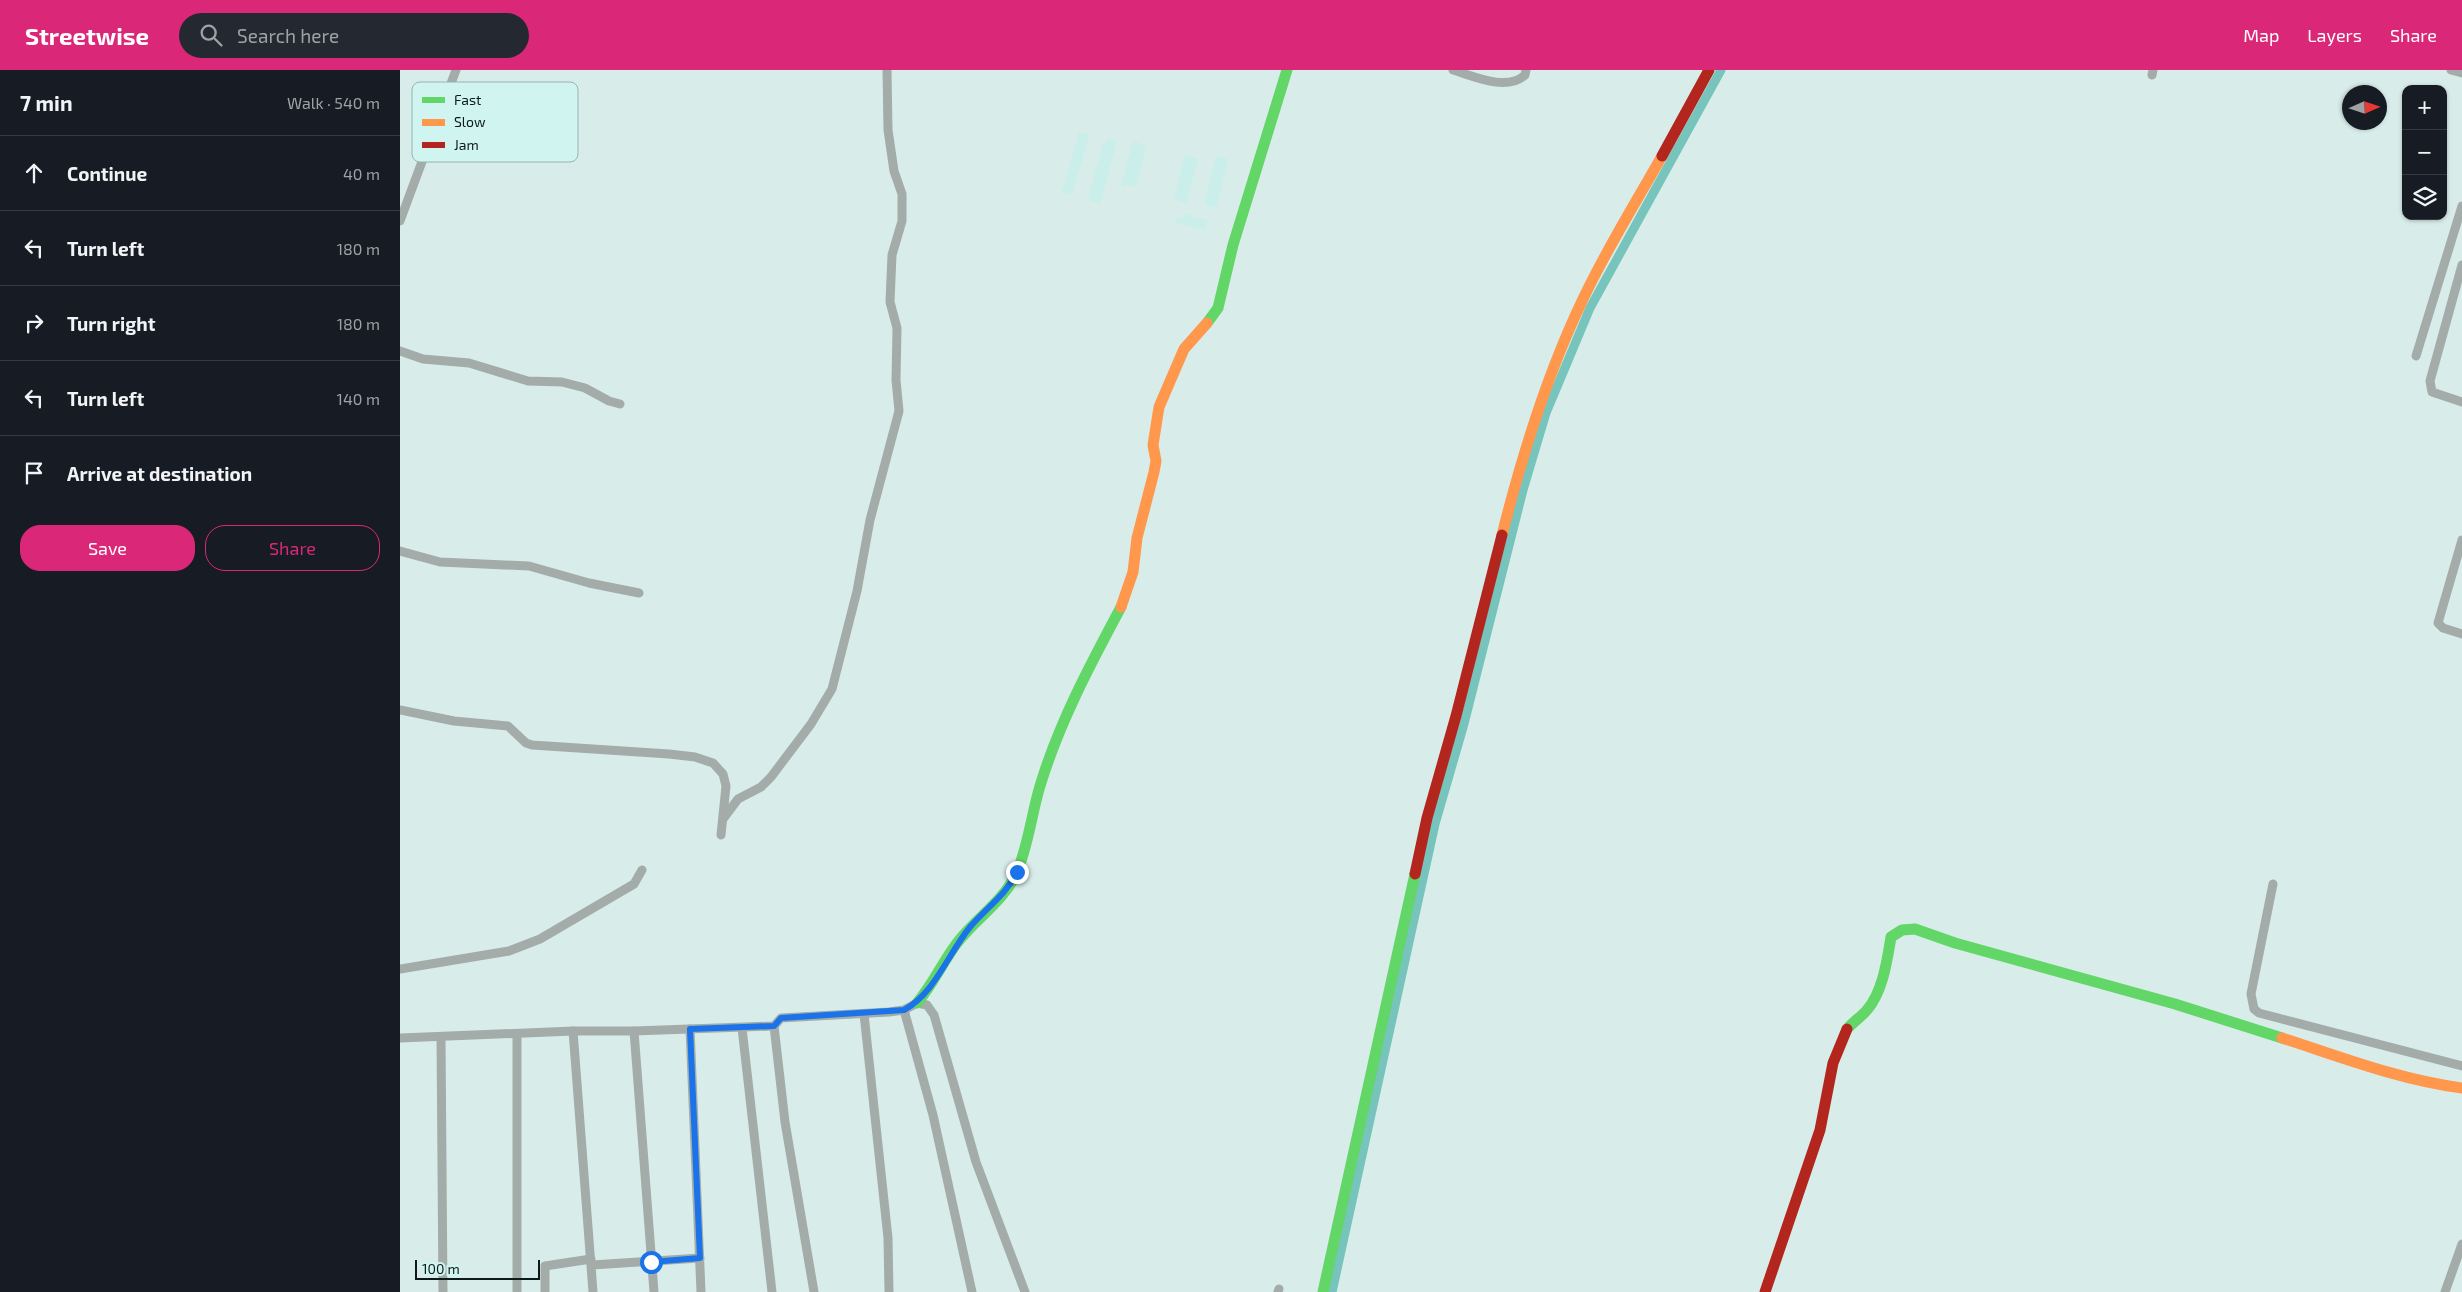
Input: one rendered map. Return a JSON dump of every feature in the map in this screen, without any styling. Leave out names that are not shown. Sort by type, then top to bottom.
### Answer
[{"type":"street","points":[[452,82],[456,70]]},
{"type":"street","points":[[723,819],[738,799],[761,787],[771,778],[811,724],[832,689],[858,591],[870,520],[899,411],[896,380],[897,328],[890,302],[892,254],[902,221],[902,194],[894,171],[888,130],[887,70]]},
{"type":"street","points":[[400,1038],[573,1031],[634,1032],[774,1026],[781,1018],[904,1010],[917,1003],[931,986],[957,943],[1002,895],[1017,872],[1040,786],[1066,715],[1082,679],[1124,602],[1133,572],[1137,538],[1156,461],[1153,445],[1159,408],[1184,349],[1206,325],[1218,308],[1235,236],[1287,70]]},
{"type":"street","points":[[1453,70],[1504,83],[1520,80],[1525,75],[1526,70]]},
{"type":"street","points":[[1323,1292],[1427,818],[1456,716],[1515,482],[1539,406],[1583,299],[1709,70]]},
{"type":"street","points":[[2451,70],[2462,73]]},
{"type":"street","points":[[400,221],[422,162]]},
{"type":"street","points":[[2416,356],[2462,206]]},
{"type":"street","points":[[2462,265],[2430,381],[2432,392],[2462,402]]},
{"type":"street","points":[[400,351],[422,359],[469,364],[528,381],[562,382],[578,386],[620,404]]},
{"type":"street","points":[[2462,540],[2438,623],[2443,628],[2462,634]]},
{"type":"street","points":[[400,551],[440,562],[529,566],[589,583],[639,593]]},
{"type":"street","points":[[400,710],[454,722],[508,726],[526,744],[630,750],[695,757],[713,763],[723,774],[726,786],[721,835]]},
{"type":"street","points":[[400,969],[509,951],[540,939],[634,884],[642,870]]},
{"type":"street","points":[[2273,884],[2251,994],[2254,1009],[2259,1013],[2462,1066]]},
{"type":"street","points":[[1765,1292],[1788,1218],[1820,1130],[1837,1051],[1848,1028],[1867,1010],[1875,998],[1886,968],[1891,937],[1902,930],[1915,929],[1954,943],[2076,975],[2392,1073],[2439,1085],[2462,1088]]},
{"type":"street","points":[[917,1003],[927,1005],[934,1015],[976,1162],[1025,1292]]},
{"type":"street","points":[[904,1010],[931,1106],[972,1292]]},
{"type":"street","points":[[864,1014],[888,1238],[889,1292]]},
{"type":"street","points":[[774,1026],[785,1122],[814,1292]]},
{"type":"street","points":[[742,1028],[772,1292]]},
{"type":"street","points":[[690,1029],[701,1292]]},
{"type":"street","points":[[573,1031],[593,1292]]},
{"type":"street","points":[[634,1032],[654,1292]]},
{"type":"street","points":[[517,1034],[517,1292]]},
{"type":"street","points":[[441,1037],[443,1292]]},
{"type":"street","points":[[2446,1292],[2462,1244]]},
{"type":"street","points":[[545,1292],[545,1266],[591,1262],[651,1262],[700,1258]]},
{"type":"shaded area","points":[[1079,132],[1089,135],[1072,195],[1062,192]]},
{"type":"shaded area","points":[[1107,138],[1117,141],[1100,204],[1088,200],[1103,143],[1105,144]]},
{"type":"shaded area","points":[[1133,141],[1146,145],[1136,187],[1121,186]]},
{"type":"shaded area","points":[[1185,155],[1198,159],[1186,203],[1174,199]]},
{"type":"shaded area","points":[[1216,156],[1228,159],[1216,208],[1204,205]]},
{"type":"shaded area","points":[[1184,214],[1208,220],[1205,230],[1175,223],[1176,218],[1184,217]]},
{"type":"waterway","points":[[1332,1292],[1435,824],[1464,724],[1523,490],[1546,413],[1590,308],[1721,70]]},
{"type":"traffic: fast","points":[[1207,323],[1218,308],[1233,245],[1287,70]]},
{"type":"traffic: fast","points":[[917,1003],[957,943],[1004,893],[1016,874],[1023,855],[1040,786],[1056,740],[1087,673],[1121,607]]},
{"type":"traffic: fast","points":[[1323,1292],[1415,874]]},
{"type":"traffic: fast","points":[[1847,1029],[1867,1010],[1877,994],[1884,975],[1891,937],[1902,930],[1915,929],[1955,943],[2175,1004],[2282,1038]]},
{"type":"traffic: slow","points":[[1502,535],[1536,415],[1570,327],[1601,263],[1662,156]]},
{"type":"traffic: slow","points":[[1121,607],[1133,572],[1137,538],[1154,472],[1156,461],[1153,445],[1159,407],[1184,349],[1207,323]]},
{"type":"traffic: slow","points":[[2282,1038],[2393,1074],[2462,1088]]},
{"type":"traffic: jam","points":[[1662,156],[1709,70]]},
{"type":"traffic: jam","points":[[1415,874],[1427,818],[1456,716],[1502,535]]},
{"type":"traffic: jam","points":[[1765,1292],[1820,1130],[1833,1063],[1847,1029]]},
{"type":"route","points":[[651,1262],[700,1258],[690,1029],[774,1026],[781,1018],[904,1010],[917,1003],[931,986],[957,943],[1008,888],[1017,872]]}]
